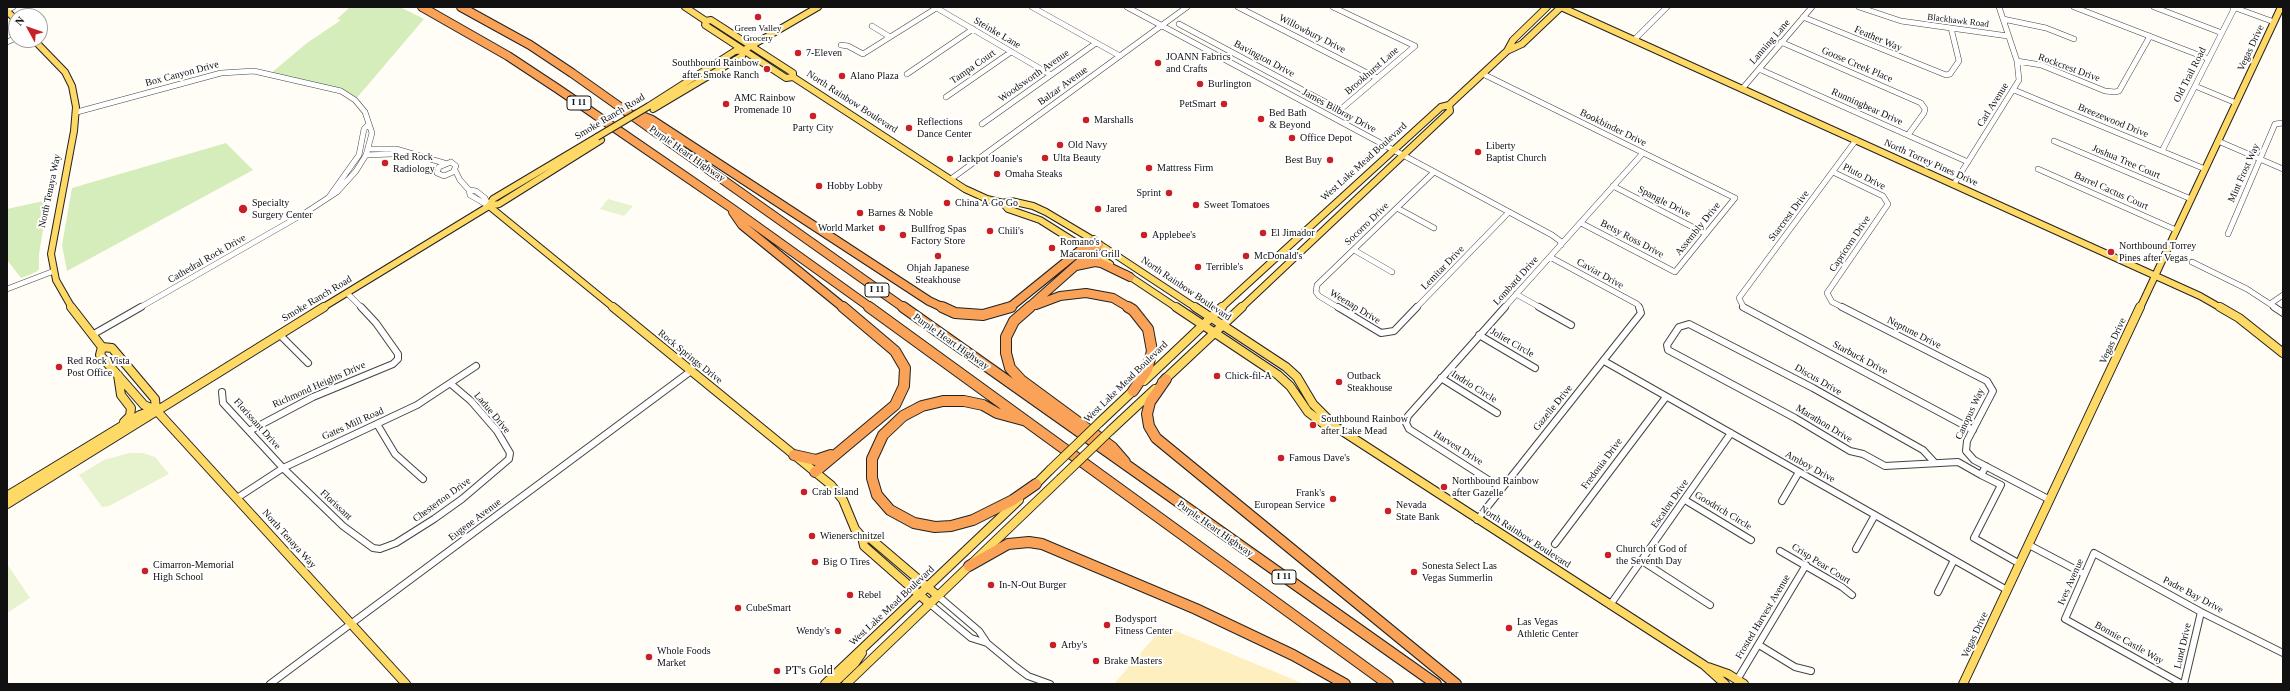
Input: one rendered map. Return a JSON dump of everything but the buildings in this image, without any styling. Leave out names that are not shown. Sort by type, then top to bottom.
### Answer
[{"type":"highway","name":"Purple Heart Highway","points":[[422,7],[527,68],[730,207],[1029,422],[1388,684]]},
{"type":"highway","name":"Purple Heart Highway","points":[[461,7],[530,45],[623,109],[1132,471],[1436,684]]},
{"type":"highway","points":[[623,109],[652,120],[777,204],[929,301],[956,314],[982,315],[1005,310],[1020,301],[1096,243]]},
{"type":"highway","points":[[730,207],[742,225],[823,290],[895,351],[902,360],[905,368],[904,386],[894,405],[814,472]]},
{"type":"highway","points":[[1087,249],[1075,266],[1023,310],[1009,329],[1006,340],[1006,353],[1010,368],[1016,376],[1026,385],[1112,447],[1132,471]]},
{"type":"highway","points":[[1075,266],[1095,262],[1101,263],[1130,277]]},
{"type":"highway","points":[[1016,376],[1010,358],[1010,343],[1014,330],[1021,318],[1035,306],[1052,298],[1072,294],[1093,294],[1113,298],[1129,307],[1142,319],[1150,334],[1152,350],[1151,362],[1133,391]]},
{"type":"highway","points":[[1166,379],[1150,402],[1147,414],[1149,426],[1156,438],[1456,684]]},
{"type":"highway","points":[[1029,422],[997,413],[983,405],[964,401],[943,401],[922,406],[903,416],[883,435],[872,459],[872,478],[878,495],[890,510],[914,523],[935,527],[951,526],[973,520],[1013,500],[1036,484]]},
{"type":"highway","points":[[794,455],[816,460],[836,453]]},
{"type":"highway","points":[[969,566],[997,549],[1015,542],[1042,544],[1196,609],[1293,655],[1345,684]]},
{"type":"main road","name":"North Rainbow Boulevard","points":[[685,7],[706,21],[711,20],[752,46],[793,73],[793,77],[976,195],[1002,203],[1008,209],[1040,220],[1087,249],[1283,378],[1308,412],[1324,424],[1336,427],[1477,520],[1704,665],[1725,684]]},
{"type":"main road","name":"Smoke Ranch Road","points":[[7,504],[279,334],[488,206],[499,204],[599,139],[651,107],[742,56],[744,50],[818,7]]},
{"type":"main road","name":"West Lake Mead Boulevard","points":[[825,684],[929,587],[1202,325],[1441,107],[1449,105],[1483,74],[1507,51],[1513,40],[1547,7]]},
{"type":"main road","name":"West Lake Mead Boulevard","points":[[1507,51],[1522,44],[1561,7]]},
{"type":"main road","name":"North Torrey Pines Drive","points":[[1561,7],[1954,184],[2225,309],[2283,353]]},
{"type":"main road","name":"Vegas Drive","points":[[1963,684],[2281,7]]},
{"type":"main road","name":"North Rainbow Boulevard","points":[[706,21],[705,24],[786,78],[793,77]]},
{"type":"main road","name":"North Tenaya Way","points":[[42,48],[65,72],[74,94],[77,112],[53,230],[51,254],[54,271],[62,296],[102,347],[112,348],[155,399],[156,410]]},
{"type":"main road","name":"West Lake Mead Boulevard","points":[[846,684],[1111,430],[1450,112],[1449,105]]},
{"type":"main road","points":[[1345,194],[1350,205]]},
{"type":"main road","name":"North Rainbow Boulevard","points":[[1002,203],[1011,201],[1040,209],[1096,243],[1291,371],[1300,382],[1313,404],[1330,418],[1336,427]]},
{"type":"main road","name":"Rock Springs Drive","points":[[488,206],[839,493],[855,529],[862,536],[871,539],[938,596]]},
{"type":"main road","points":[[1268,282],[1285,260],[1329,219],[1338,217]]},
{"type":"main road","points":[[1299,237],[1306,241]]},
{"type":"main road","name":"North Tenaya Way","points":[[102,347],[100,354],[144,405],[156,410],[406,684]]},
{"type":"main road","points":[[118,375],[120,395],[131,408],[130,416],[120,427]]},
{"type":"main road","name":"Smoke Ranch Road","points":[[7,496],[140,414],[156,410]]},
{"type":"main road","name":"Rock Springs Drive","points":[[862,536],[864,546],[921,594],[930,604]]},
{"type":"main road","points":[[833,684],[855,663],[869,643]]},
{"type":"main road","name":"North Rainbow Boulevard","points":[[1704,665],[1728,674],[1741,682]]},
{"type":"street","points":[[7,10],[13,7]]},
{"type":"street","points":[[840,45],[848,46],[863,54],[936,7]]},
{"type":"street","name":"Steinke Lane","points":[[936,7],[1051,75]]},
{"type":"street","points":[[1032,7],[1120,56]]},
{"type":"street","name":"James Bilbray Drive","points":[[1127,7],[1552,235],[1560,241],[1561,245]]},
{"type":"street","name":"Balzar Avenue","points":[[951,179],[1186,7]]},
{"type":"street","name":"Willowbury Drive","points":[[1238,7],[1378,78]]},
{"type":"street","name":"Brookhurst Lane","points":[[1333,7],[1415,46],[1340,110]]},
{"type":"street","points":[[1634,40],[1667,7]]},
{"type":"street","name":"Lanning Lane","points":[[1742,89],[1812,7]]},
{"type":"street","name":"Blackhawk Road","points":[[1859,7],[1901,21],[2008,36]]},
{"type":"street","name":"Carl Avenue","points":[[1954,184],[2014,90],[2020,75],[2017,61],[1999,7]]},
{"type":"street","points":[[2074,7],[2209,59]]},
{"type":"street","points":[[2154,7],[2222,33]]},
{"type":"street","points":[[2234,7],[2274,22]]},
{"type":"street","name":"Old Trail Road","points":[[2162,152],[2234,7]]},
{"type":"street","name":"Feather Way","points":[[1804,17],[1946,75],[1950,74],[1959,61],[1951,28]]},
{"type":"street","points":[[2003,19],[2046,28],[2074,40]]},
{"type":"street","name":"Bavington Drive","points":[[1179,24],[1340,110]]},
{"type":"street","points":[[872,26],[890,37]]},
{"type":"street","points":[[907,74],[973,29]]},
{"type":"street","name":"Rockcrest Drive","points":[[2017,61],[2041,65],[2105,91],[2115,92],[2119,91],[2150,36]]},
{"type":"street","name":"Goose Creek Place","points":[[1782,42],[1916,100],[1924,106],[1924,113],[1908,135]]},
{"type":"street","name":"Woodsworth Avenue","points":[[982,124],[1096,43]]},
{"type":"street","name":"Tampa Court","points":[[946,97],[1011,52]]},
{"type":"street","name":"Runningbear Drive","points":[[1759,69],[1968,162]]},
{"type":"street","name":"Box Canyon Drive","points":[[77,112],[221,72],[254,71],[341,91],[355,100],[366,112],[368,125],[371,127],[372,132],[369,149]]},
{"type":"street","name":"Bookbinder Drive","points":[[1483,74],[1735,198]]},
{"type":"street","points":[[2195,86],[2236,103]]},
{"type":"street","name":"Breezewood Drive","points":[[2014,90],[2205,169]]},
{"type":"street","name":"Mint Frost Way","points":[[2228,234],[2275,124],[2281,123]]},
{"type":"street","name":"Cathedral Rock Drive","points":[[329,197],[353,166],[361,150],[364,129],[368,125]]},
{"type":"street","name":"Starcrest Drive","points":[[1740,303],[1739,298],[1856,140]]},
{"type":"street","name":"Joshua Tree Court","points":[[2054,141],[2191,199]]},
{"type":"street","points":[[2218,141],[2283,168]]},
{"type":"street","points":[[369,149],[393,149],[425,156],[444,163],[454,163],[456,166],[455,170],[447,175]]},
{"type":"street","name":"Cathedral Rock Drive","points":[[92,335],[305,213],[337,192],[348,182],[366,156],[369,149]]},
{"type":"street","points":[[366,156],[392,154],[399,151]]},
{"type":"street","name":"Lombard Drive","points":[[1406,423],[1408,416],[1441,378],[1643,153]]},
{"type":"street","name":"Rock Springs Drive","points":[[434,160],[439,167],[437,173],[460,180]]},
{"type":"street","points":[[439,167],[444,163]]},
{"type":"street","name":"Barrel Cactus Court","points":[[2038,169],[2176,230]]},
{"type":"street","name":"Rock Springs Drive","points":[[455,170],[460,180],[469,190],[470,195],[478,202],[488,206]]},
{"type":"street","name":"Socorro Drive","points":[[1316,292],[1317,286],[1434,172]]},
{"type":"street","name":"Pluto Drive","points":[[1833,172],[1887,200]]},
{"type":"street","name":"Spangle Drive","points":[[1613,186],[1706,234]]},
{"type":"street","name":"Assembly Drive","points":[[1675,272],[1735,198]]},
{"type":"street","name":"Capricorn Drive","points":[[1828,297],[1828,293],[1888,204],[1887,200]]},
{"type":"street","points":[[1398,208],[1434,228]]},
{"type":"street","name":"Lemitar Drive","points":[[1388,334],[1394,331],[1509,212]]},
{"type":"street","name":"Betsy Ross Drive","points":[[1581,223],[1675,272]]},
{"type":"street","points":[[1354,250],[1392,272]]},
{"type":"street","name":"Caviar Drive","points":[[1550,257],[1637,304],[1641,309]]},
{"type":"street","points":[[2192,262],[2231,280],[2283,313]]},
{"type":"street","points":[[7,289],[54,271]]},
{"type":"street","name":"Weenap Drive","points":[[1316,292],[1319,296],[1381,333],[1388,334]]},
{"type":"street","name":"Richmond Heights Drive","points":[[249,431],[313,397],[393,364],[398,358],[398,354],[376,323],[347,293]]},
{"type":"street","points":[[1516,294],[1571,325]]},
{"type":"street","points":[[2270,304],[2283,295]]},
{"type":"street","name":"Neptune Drive","points":[[1828,297],[1832,302],[1987,381],[1991,385]]},
{"type":"street","name":"Starbuck Drive","points":[[1740,303],[1744,308],[1972,430]]},
{"type":"street","name":"Gazelle Drive","points":[[1477,520],[1641,314],[1641,309]]},
{"type":"street","name":"Discus Drive","points":[[1666,348],[1679,327],[1689,324],[1744,354],[1757,358],[1814,388],[1830,399],[1923,450],[1935,463]]},
{"type":"street","points":[[279,334],[308,363]]},
{"type":"street","name":"Joliet Circle","points":[[1479,335],[1535,368]]},
{"type":"street","name":"Marathon Drive","points":[[1666,348],[1727,383],[1795,418],[1850,451],[1863,454],[1884,466],[1958,462],[2000,485],[1974,538],[2020,564]]},
{"type":"street","name":"Amboy Drive","points":[[1604,361],[2007,590]]},
{"type":"street","name":"Gates Mill Road","points":[[237,498],[283,468],[417,405],[451,384],[476,366]]},
{"type":"street","name":"Eugene Avenue","points":[[270,684],[691,371]]},
{"type":"street","name":"Indrio Circle","points":[[1441,378],[1497,413]]},
{"type":"street","name":"Ladue Drive","points":[[451,384],[471,401],[497,431],[510,453],[509,459]]},
{"type":"street","name":"Canopus Way","points":[[1986,466],[1970,456],[1965,446],[1993,391],[1991,385]]},
{"type":"street","name":"Florissant Drive","points":[[222,392],[223,403],[283,468]]},
{"type":"street","name":"Fredonia Drive","points":[[1555,544],[1666,397]]},
{"type":"street","name":"Harvest Drive","points":[[1406,423],[1409,429],[1501,488]]},
{"type":"street","points":[[377,424],[395,454],[423,480]]},
{"type":"street","name":"Escalon Drive","points":[[1610,605],[1642,562],[1731,434]]},
{"type":"street","name":"Chesterton Drive","points":[[380,549],[396,543],[445,511],[505,464],[509,459]]},
{"type":"street","points":[[1981,475],[1986,466],[2050,500]]},
{"type":"street","name":"Florissant","points":[[283,468],[343,526],[373,548],[380,549]]},
{"type":"street","points":[[1782,501],[1800,472]]},
{"type":"street","name":"Goodrich Circle","points":[[1685,500],[1752,540]]},
{"type":"street","points":[[1856,549],[1875,515]]},
{"type":"street","points":[[2029,545],[2084,574]]},
{"type":"street","name":"Crisp Pear Court","points":[[1780,551],[1806,565],[1842,587],[1852,595]]},
{"type":"street","name":"Ives Avenue","points":[[2065,618],[2094,553]]},
{"type":"street","name":"Padre Bay Drive","points":[[2094,553],[2201,612],[2283,653]]},
{"type":"street","points":[[1938,592],[1954,560]]},
{"type":"street","points":[[1642,562],[1710,605]]},
{"type":"street","name":"Frosted Harvest Avenue","points":[[1741,682],[1759,644],[1806,565]]},
{"type":"street","name":"Rock Springs Drive","points":[[938,596],[979,631],[987,643],[1028,676],[1050,684]]},
{"type":"street","name":"Rock Springs Drive","points":[[930,604],[971,638],[987,643]]},
{"type":"street","name":"Lund Drive","points":[[2183,684],[2201,612]]},
{"type":"street","name":"Bonnie Castle Way","points":[[2065,618],[2183,684]]},
{"type":"street","points":[[1759,644],[1795,667],[1811,671]]},
{"type":"green space","points":[[350,7],[400,7],[424,19],[355,100],[341,91],[270,74],[307,43],[341,20],[337,19]]},
{"type":"green space","points":[[226,143],[253,170],[67,271],[62,245],[72,188]]},
{"type":"green space","points":[[608,199],[633,206],[624,216],[600,209]]},
{"type":"green space","points":[[48,200],[39,254],[39,269],[36,272],[21,278],[7,260],[7,209]]},
{"type":"green space","points":[[129,453],[143,453],[155,457],[169,474],[109,506],[102,507],[79,475],[104,460]]},
{"type":"green space","points":[[7,564],[30,598],[7,613]]},
{"type":"sand","points":[[1164,626],[1304,684],[1114,684]]},
{"type":"place","name":"Green Valley Grocery","points":[[758,17]]},
{"type":"place","name":"7-Eleven","points":[[798,53]]},
{"type":"place","name":"JOANN Fabrics and Crafts","points":[[1158,63]]},
{"type":"place","name":"Southbound Rainbow after Smoke Ranch","points":[[767,69]]},
{"type":"place","name":"Alano Plaza","points":[[842,76]]},
{"type":"place","name":"Burlington","points":[[1200,84]]},
{"type":"place","name":"AMC Rainbow Promenade 10","points":[[726,104]]},
{"type":"place","name":"PetSmart","points":[[1224,104]]},
{"type":"place","name":"Party City","points":[[813,116]]},
{"type":"place","name":"Bed Bath & Beyond","points":[[1261,119]]},
{"type":"place","name":"Marshalls","points":[[1086,120]]},
{"type":"place","name":"Reflections Dance Center","points":[[909,128]]},
{"type":"place","name":"Office Depot","points":[[1292,138]]},
{"type":"place","name":"Old Navy","points":[[1060,145]]},
{"type":"place","name":"Liberty Baptist Church","points":[[1478,152]]},
{"type":"place","name":"Ulta Beauty","points":[[1045,158]]},
{"type":"place","name":"Jackpot Joanie's","points":[[950,159]]},
{"type":"place","name":"Best Buy","points":[[1330,160]]},
{"type":"place","name":"Red Rock Radiology","points":[[385,163]]},
{"type":"place","name":"Mattress Firm","points":[[1149,168]]},
{"type":"place","name":"Omaha Steaks","points":[[997,174]]},
{"type":"place","name":"Hobby Lobby","points":[[819,186]]},
{"type":"place","name":"Sprint","points":[[1169,193]]},
{"type":"place","name":"China A Go Go","points":[[947,203]]},
{"type":"place","name":"Sweet Tomatoes","points":[[1196,205]]},
{"type":"place","name":"Specialty Surgery Center","points":[[243,209]]},
{"type":"place","name":"Jared","points":[[1098,209]]},
{"type":"place","name":"Barnes & Noble","points":[[860,213]]},
{"type":"place","name":"World Market","points":[[882,228]]},
{"type":"place","name":"Chili's","points":[[990,231]]},
{"type":"place","name":"El Jimador","points":[[1263,233]]},
{"type":"place","name":"Bullfrog Spas Factory Store","points":[[903,235]]},
{"type":"place","name":"Applebee's","points":[[1144,235]]},
{"type":"place","name":"Romano's Macaroni Grill","points":[[1052,248]]},
{"type":"place","name":"Northbound Torrey Pines after Vegas","points":[[2111,252]]},
{"type":"place","name":"Ohjah Japanese Steakhouse","points":[[938,256]]},
{"type":"place","name":"McDonald's","points":[[1246,256]]},
{"type":"place","name":"Terrible's","points":[[1198,267]]},
{"type":"place","name":"Red Rock Vista Post Office","points":[[59,367]]},
{"type":"place","name":"Chick-fil-A","points":[[1217,376]]},
{"type":"place","name":"Outback Steakhouse","points":[[1339,382]]},
{"type":"place","name":"Southbound Rainbow after Lake Mead","points":[[1313,425]]},
{"type":"place","name":"Famous Dave's","points":[[1281,458]]},
{"type":"place","name":"Northbound Rainbow after Gazelle","points":[[1444,487]]},
{"type":"place","name":"Crab Island","points":[[804,492]]},
{"type":"place","name":"Frank's European Service","points":[[1333,499]]},
{"type":"place","name":"Nevada State Bank","points":[[1388,511]]},
{"type":"place","name":"Wienerschnitzel","points":[[812,536]]},
{"type":"place","name":"Church of God of the Seventh Day","points":[[1608,555]]},
{"type":"place","name":"Big O Tires","points":[[815,562]]},
{"type":"place","name":"Cimarron-Memorial High School","points":[[145,571]]},
{"type":"place","name":"Sonesta Select Las Vegas Summerlin","points":[[1414,572]]},
{"type":"place","name":"In-N-Out Burger","points":[[991,585]]},
{"type":"place","name":"Rebel","points":[[850,595]]},
{"type":"place","name":"CubeSmart","points":[[738,608]]},
{"type":"place","name":"Bodysport Fitness Center","points":[[1107,625]]},
{"type":"place","name":"Las Vegas Athletic Center","points":[[1509,628]]},
{"type":"place","name":"Wendy's","points":[[838,631]]},
{"type":"place","name":"Arby's","points":[[1053,645]]},
{"type":"place","name":"Whole Foods Market","points":[[649,657]]},
{"type":"place","name":"Brake Masters","points":[[1096,661]]},
{"type":"place","name":"PT's Gold","points":[[777,671]]}]
